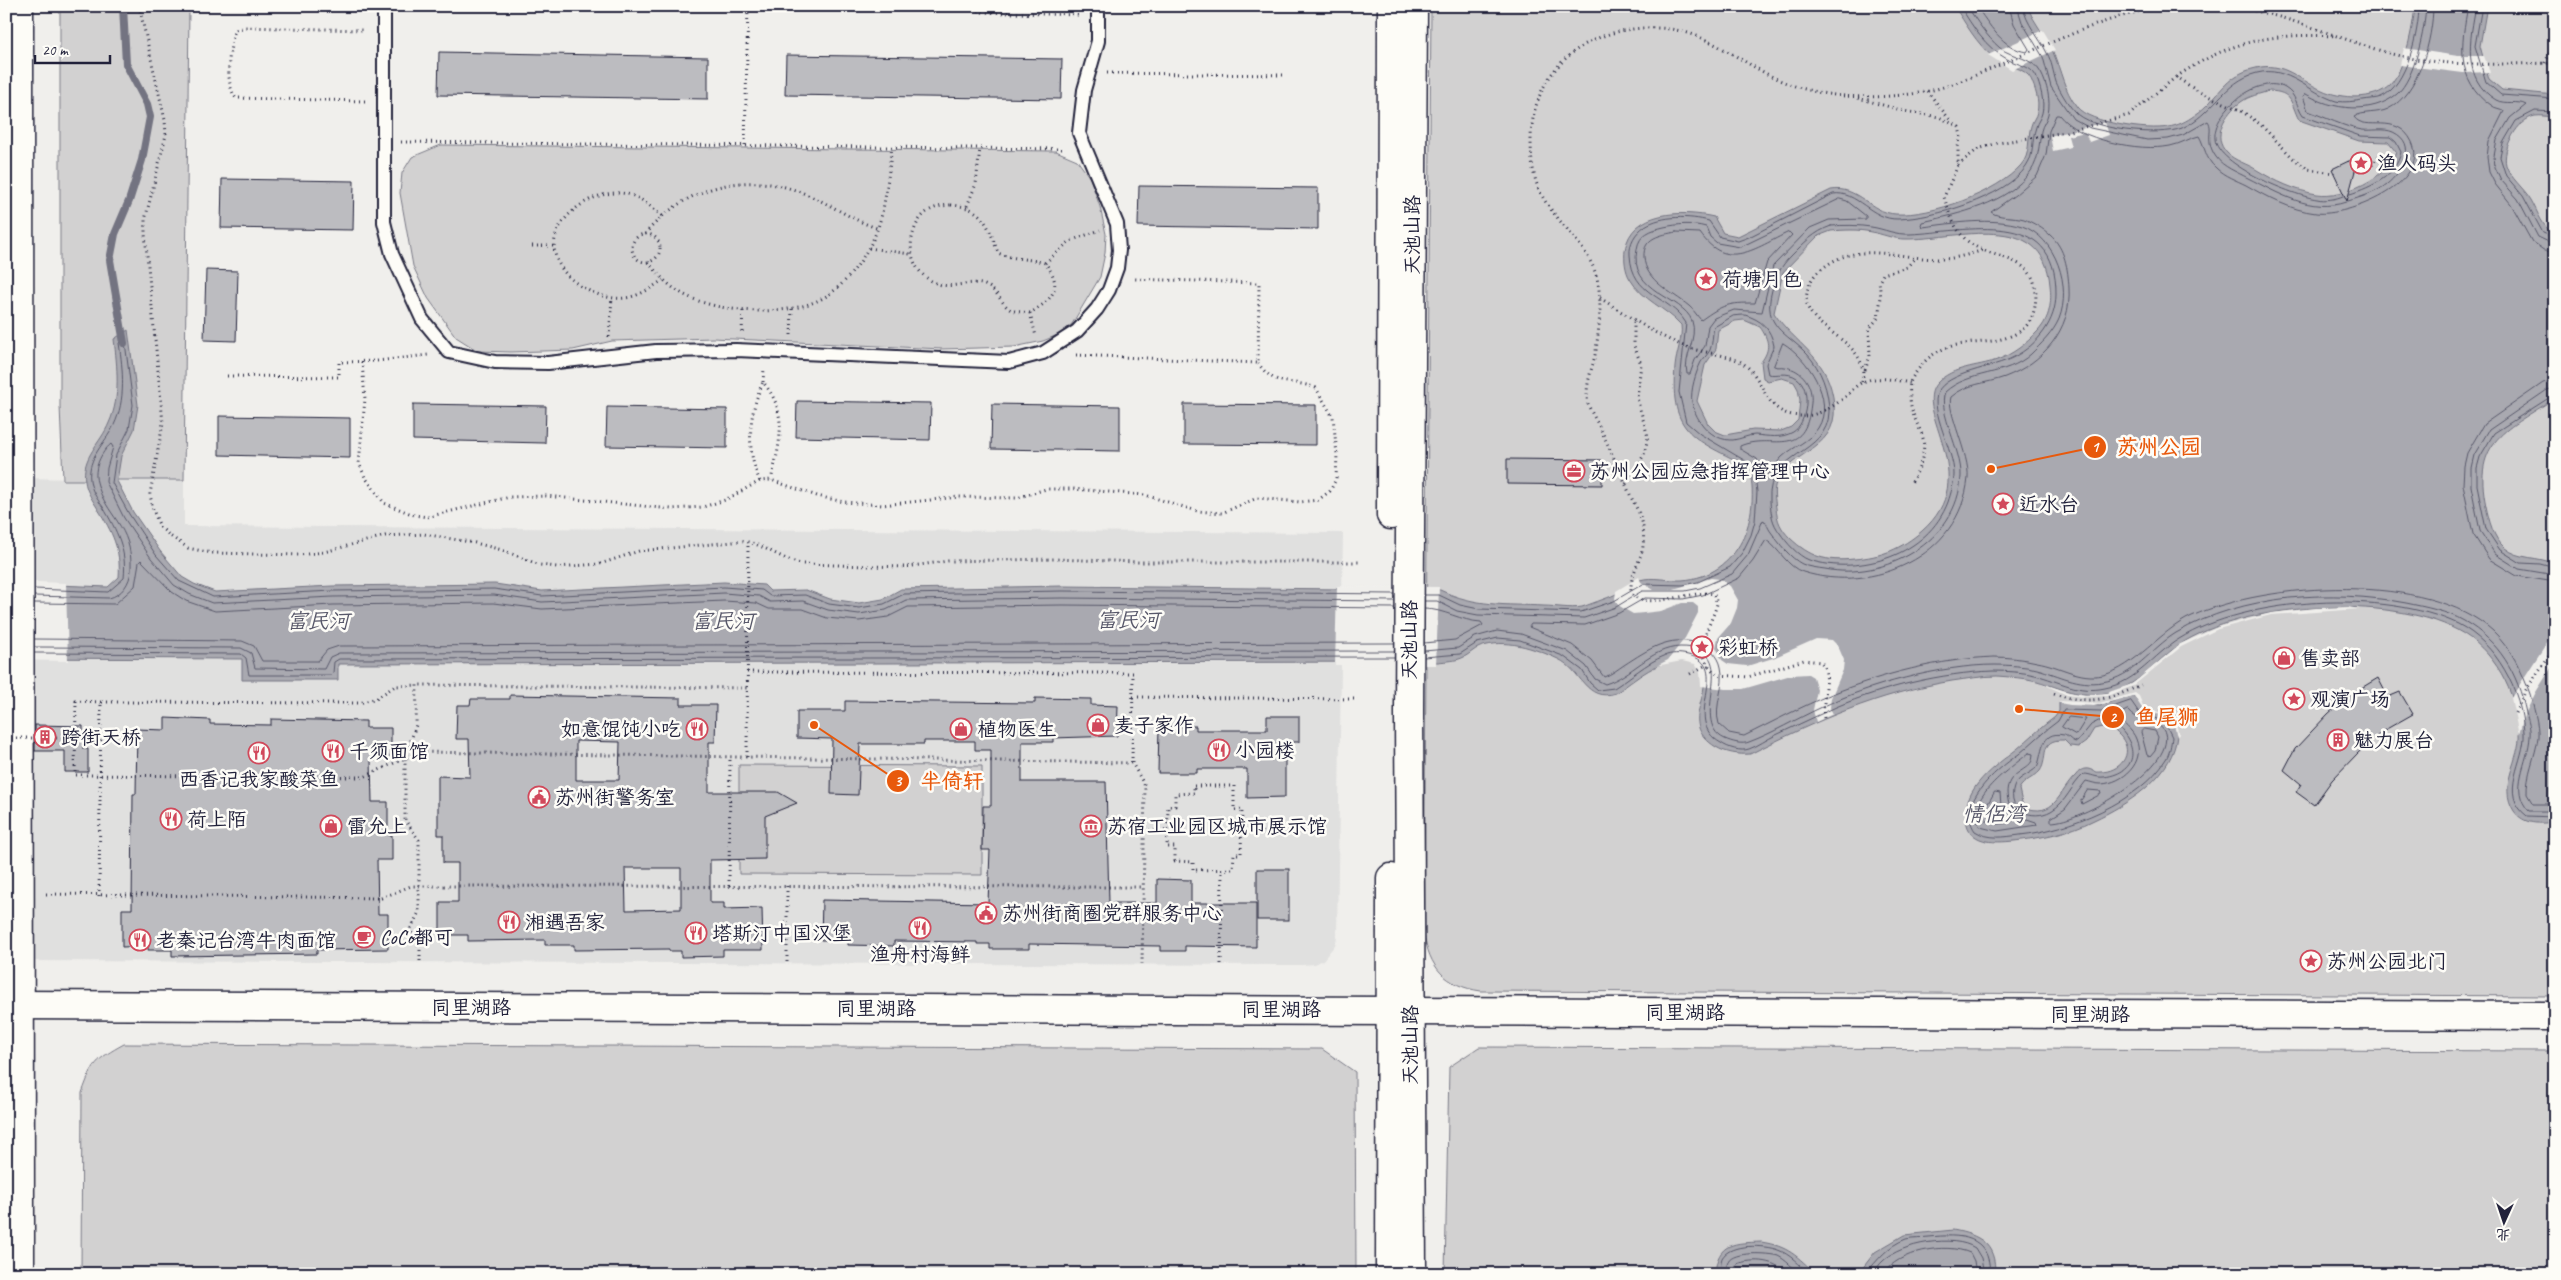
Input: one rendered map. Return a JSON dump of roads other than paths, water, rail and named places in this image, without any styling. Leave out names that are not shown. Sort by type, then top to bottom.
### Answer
[{"type":"street","points":[[19,6],[19,880],[12,1005],[20,1274]]},
{"type":"street","name":"天池山路","points":[[1392,6],[1401,526]]},
{"type":"street","name":"天池山路","points":[[1390,1274],[1400,1010],[1401,526],[1413,6]]},
{"type":"street","name":"同里湖路","points":[[12,1005],[2555,1016]]},
{"type":"street","name":"天池山路","points":[[1400,1010],[1412,1274]]},
{"type":"lane","points":[[384,6],[382,142],[384,222],[392,254],[422,319],[449,352],[495,362],[548,363],[656,351],[736,350],[977,362],[1009,362],[1043,353],[1077,331],[1088,320],[1109,290],[1119,250],[1117,224],[1079,134],[1084,90],[1098,41],[1098,11]]},
{"type":"water","name":"富民河","points":[[1954,6],[2027,6],[2050,46],[2066,87],[2077,107],[2084,113],[2120,125],[2159,128],[2182,123],[2203,109],[2236,76],[2256,68],[2275,67],[2283,69],[2322,90],[2338,95],[2357,97],[2375,94],[2390,85],[2400,69],[2410,36],[2415,6],[2487,6],[2480,46],[2489,79],[2502,90],[2555,95],[2555,117],[2535,116],[2529,118],[2517,128],[2509,143],[2505,158],[2508,170],[2531,200],[2544,224],[2555,234],[2555,398],[2522,419],[2497,439],[2489,451],[2484,466],[2483,484],[2490,523],[2501,544],[2511,552],[2555,564],[2555,822],[2532,823],[2522,819],[2514,811],[2509,801],[2509,782],[2519,743],[2517,718],[2514,702],[2501,673],[2482,648],[2457,630],[2428,619],[2394,611],[2356,608],[2317,608],[2277,612],[2240,619],[2207,631],[2179,645],[2145,674],[2127,686],[2105,693],[2079,693],[2037,681],[2002,676],[1986,676],[1925,686],[1848,710],[1799,730],[1750,754],[1737,754],[1720,749],[1705,738],[1699,729],[1698,720],[1704,682],[1703,672],[1696,662],[1684,660],[1663,664],[1644,673],[1616,693],[1606,695],[1590,690],[1573,670],[1558,659],[1530,648],[1510,644],[1490,644],[1478,648],[1461,658],[1438,662],[338,664],[338,680],[242,680],[242,659],[6,658],[6,583],[108,587],[119,577],[117,549],[107,525],[88,492],[85,472],[89,457],[106,430],[113,413],[117,392],[114,339],[128,330],[138,405],[134,430],[121,456],[117,481],[133,512],[160,551],[182,577],[215,592],[332,586],[495,584],[542,591],[724,582],[764,585],[770,591],[806,590],[830,599],[859,603],[883,599],[901,589],[1062,586],[1440,590],[1478,602],[1573,608],[1582,607],[1612,596],[1640,580],[1650,578],[1682,580],[1702,576],[1719,568],[1732,556],[1742,541],[1752,505],[1749,467],[1700,441],[1682,421],[1676,407],[1674,390],[1681,325],[1641,293],[1628,276],[1625,250],[1629,237],[1637,227],[1648,220],[1674,214],[1714,217],[1723,233],[1738,236],[1831,190],[1840,190],[1857,195],[1887,212],[1910,214],[1945,207],[1963,201],[1996,185],[2010,175],[2024,161],[2028,151],[2031,126],[2038,108],[2037,95],[2028,75],[1987,52]],"holes":[[[2269,91],[2283,93],[2287,96],[2299,120],[2359,141],[2388,142],[2396,152],[2384,170],[2375,178],[2340,193],[2309,193],[2278,182],[2227,153],[2222,147],[2220,140],[2222,126],[2230,112],[2244,100]],[[1851,230],[1905,239],[1972,234],[1994,234],[2015,237],[2032,245],[2044,261],[2050,285],[2051,298],[2048,315],[2042,326],[2029,340],[2003,358],[1950,373],[1937,383],[1931,395],[1933,410],[1948,467],[1947,489],[1940,510],[1922,531],[1906,543],[1882,554],[1864,558],[1835,560],[1812,554],[1804,550],[1787,535],[1778,521],[1774,492],[1776,483],[1783,471],[1824,439],[1831,429],[1834,415],[1833,397],[1824,371],[1809,351],[1782,324],[1774,313],[1783,272],[1818,236],[1831,231]],[[1744,320],[1760,327],[1767,340],[1766,353],[1761,362],[1763,378],[1768,381],[1782,378],[1794,382],[1798,389],[1800,400],[1798,420],[1791,427],[1781,431],[1753,430],[1725,435],[1715,431],[1708,424],[1697,401],[1705,365],[1716,349],[1718,330],[1735,321]]]},
{"type":"water","name":"情侣湾","points":[[2128,696],[2137,697],[2143,710],[2162,715],[2172,723],[2177,734],[2176,742],[2165,768],[2156,779],[2133,798],[2107,814],[2065,832],[1998,842],[1983,840],[1972,833],[1966,819],[1966,808],[1975,787],[1990,770],[2055,717],[2059,711],[2059,703],[2100,706]],"holes":[[[2106,726],[2118,733],[2125,743],[2126,756],[2119,765],[2107,771],[2098,772],[2089,769],[2080,771],[2050,807],[2034,810],[2023,807],[2019,789],[2040,771],[2043,766],[2047,746],[2056,741],[2064,740],[2070,746],[2079,747],[2086,742],[2094,729]]]},
{"type":"water","points":[[1953,1230],[1971,1235],[1984,1242],[1993,1255],[1995,1274],[1858,1274],[1875,1252],[1904,1235]]},
{"type":"water","points":[[1761,1242],[1785,1249],[1816,1274],[1715,1274],[1719,1256],[1729,1246]]},
{"type":"waterway","points":[[123,6],[126,64],[147,104],[150,117],[142,160],[129,201],[115,234],[110,260],[124,343]]},
{"type":"place","name":"渔人码头","points":[[2361,163]]},
{"type":"place","name":"荷塘月色","points":[[1706,279]]},
{"type":"place","name":"苏州公园","points":[[1991,469]]},
{"type":"place","name":"苏州公园应急指挥管理中心","points":[[1574,471]]},
{"type":"place","name":"近水台","points":[[2003,504]]},
{"type":"place","name":"彩虹桥","points":[[1702,647]]},
{"type":"place","name":"售卖部","points":[[2284,658]]},
{"type":"place","name":"观演广场","points":[[2294,699]]},
{"type":"place","name":"鱼尾狮","points":[[2019,709]]},
{"type":"place","name":"半倚轩","points":[[814,725]]},
{"type":"place","name":"麦子家作","points":[[1098,725]]},
{"type":"place","name":"如意馄饨小吃","points":[[697,729]]},
{"type":"place","name":"植物医生","points":[[961,729]]},
{"type":"place","name":"跨街天桥","points":[[45,737]]},
{"type":"place","name":"魅力展台","points":[[2338,740]]},
{"type":"place","name":"小园楼","points":[[1219,750]]},
{"type":"place","name":"千须面馆","points":[[333,751]]},
{"type":"place","name":"西香记我家酸菜鱼","points":[[259,753]]},
{"type":"place","name":"苏州街警务室","points":[[539,797]]},
{"type":"place","name":"荷上陌","points":[[171,819]]},
{"type":"place","name":"雷允上","points":[[331,826]]},
{"type":"place","name":"苏宿工业园区城市展示馆","points":[[1091,826]]},
{"type":"place","name":"苏州街商圈党群服务中心","points":[[986,913]]},
{"type":"place","name":"湘遇吾家","points":[[509,922]]},
{"type":"place","name":"渔舟村海鲜","points":[[920,928]]},
{"type":"place","name":"塔斯汀中国汉堡","points":[[696,933]]},
{"type":"place","name":"CoCo都可","points":[[364,937]]},
{"type":"place","name":"老秦记台湾牛肉面馆","points":[[140,940]]},
{"type":"place","name":"苏州公园北门","points":[[2311,961]]}]
